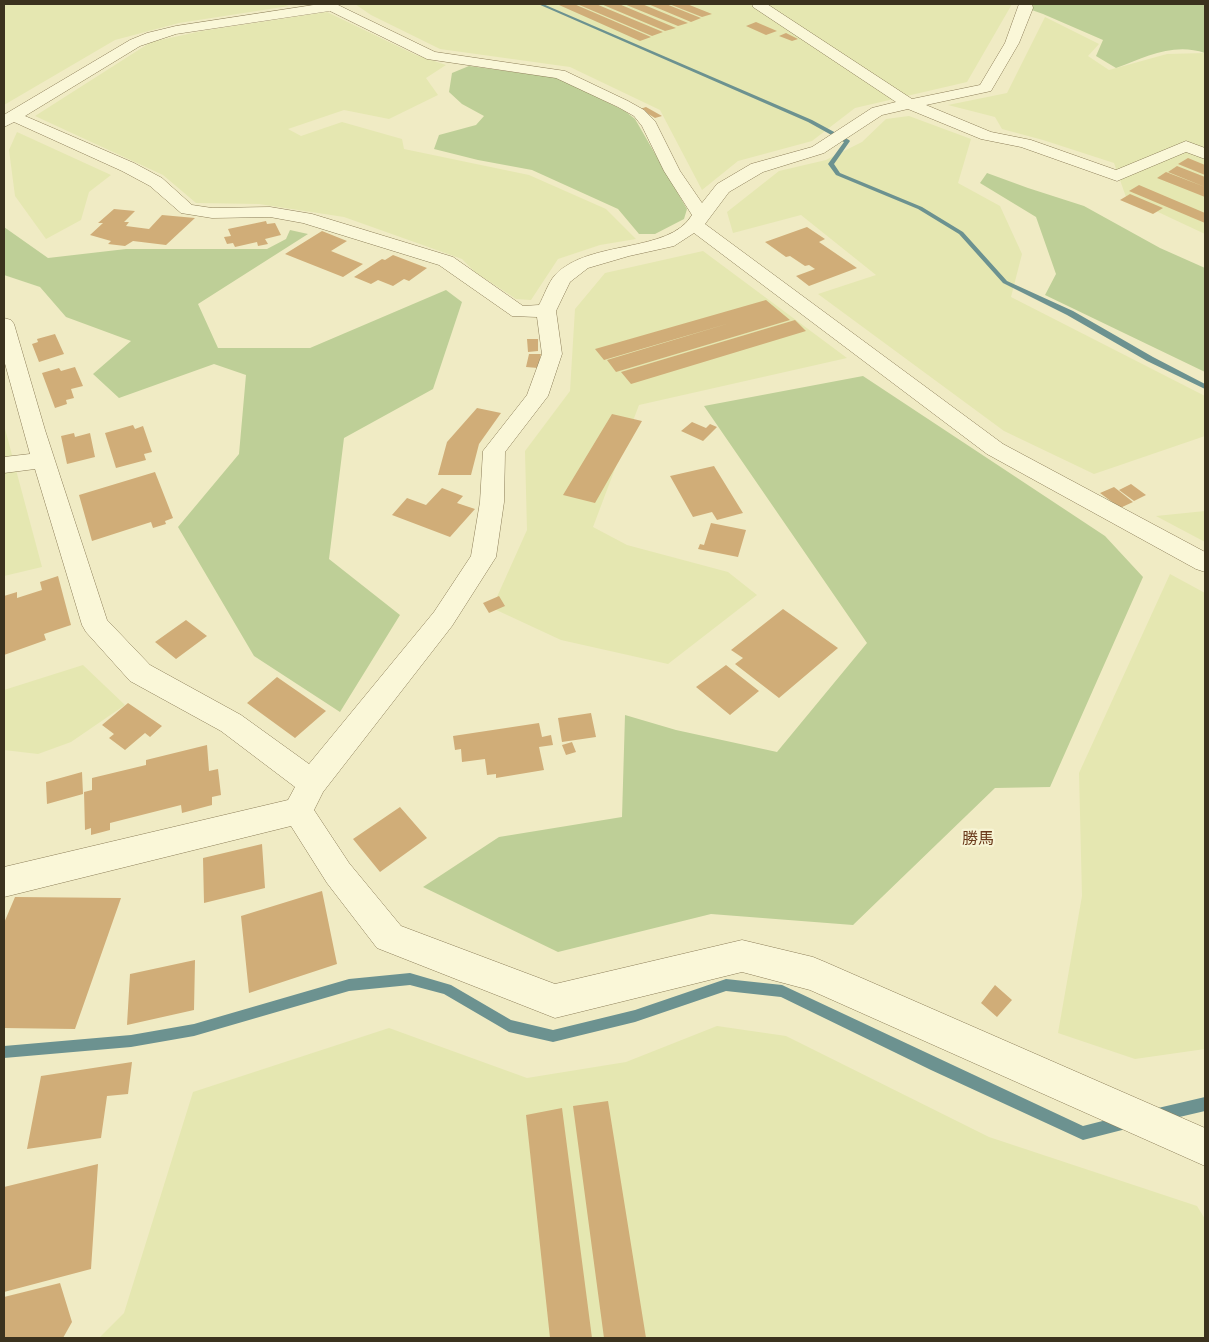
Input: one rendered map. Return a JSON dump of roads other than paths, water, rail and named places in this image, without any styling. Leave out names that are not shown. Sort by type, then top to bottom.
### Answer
[{"type":"street","points":[[8,119],[134,43],[152,36],[176,30],[330,6],[362,4]]},
{"type":"street","points":[[758,4],[909,104],[987,136],[1025,144],[1117,176],[1186,146],[1205,154]]},
{"type":"street","points":[[4,882],[305,797],[443,619],[483,557],[492,502],[494,451],[537,396],[552,354],[546,311],[562,279],[580,264],[625,251],[668,242],[698,220],[724,188],[757,168],[818,150],[877,111],[951,97],[986,88],[1012,43],[1026,4]]},
{"type":"street","points":[[330,6],[432,56],[560,74],[639,113],[648,124],[698,220],[995,449],[1205,563]]},
{"type":"street","points":[[8,119],[149,178],[186,208],[212,213],[270,212],[306,218],[446,260],[475,283],[519,312],[546,311]]},
{"type":"street","points":[[4,324],[95,625],[140,673],[230,723],[305,797],[338,873],[389,937],[555,1001],[742,956],[813,974],[1205,1147]]},
{"type":"street","points":[[4,466],[44,460]]},
{"type":"waterway","points":[[540,4],[810,121],[847,141],[831,164],[838,174],[920,208],[961,233],[1005,282],[1070,313],[1150,359],[1205,387]]},
{"type":"waterway","points":[[4,1052],[131,1041],[194,1030],[349,985],[410,979],[447,989],[509,1026],[553,1036],[635,1016],[726,985],[782,991],[1083,1133],[1126,1122]]},
{"type":"waterway","points":[[1158,1115],[1205,1104]]},
{"type":"district","name":"勝馬","points":[[978,839]]}]
